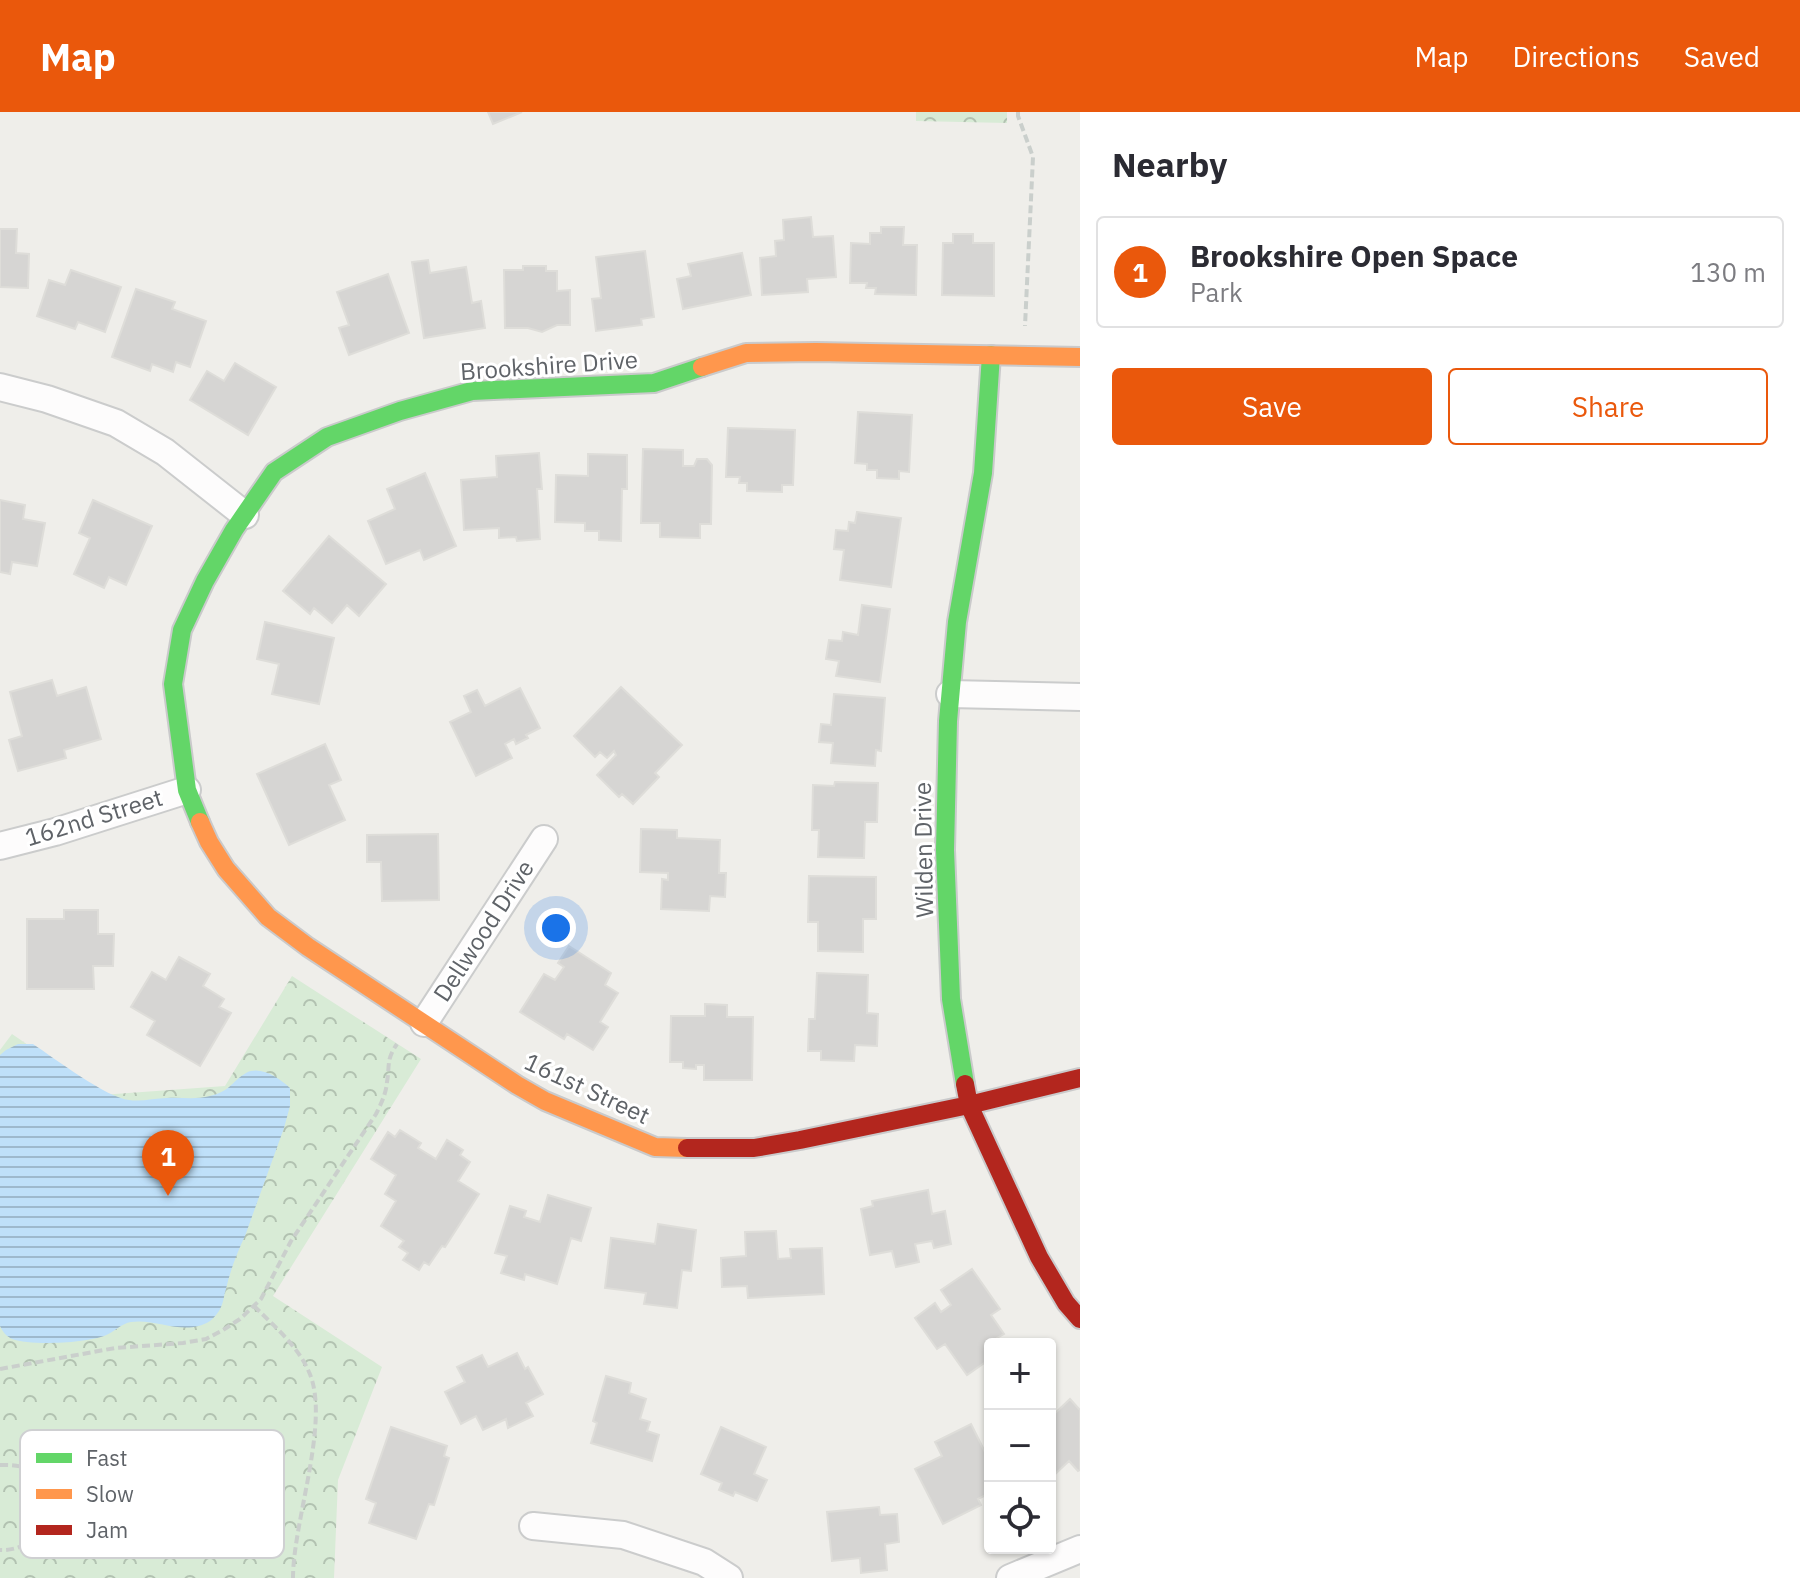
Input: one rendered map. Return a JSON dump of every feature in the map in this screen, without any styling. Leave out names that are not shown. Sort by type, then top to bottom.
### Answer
[{"type":"street","name":"Brookshire Drive","points":[[187,790],[173,684],[182,630],[234,530],[274,472],[327,437],[400,411],[472,391],[654,383],[746,353],[1080,357]]},
{"type":"street","name":"Wilden Drive","points":[[991,355],[983,473],[957,622],[948,721],[945,850],[951,999],[969,1105],[1039,1257],[1066,1303],[1080,1319]]},
{"type":"street","points":[[0,387],[47,399],[116,423],[165,452],[245,515]]},
{"type":"street","points":[[950,694],[1080,697]]},
{"type":"street","name":"162nd Street","points":[[0,846],[187,790]]},
{"type":"street","name":"161st Street","points":[[187,790],[209,842],[226,869],[268,917],[308,947],[545,1101],[655,1147],[754,1148],[969,1105],[1080,1078]]},
{"type":"street","name":"Dellwood Drive","points":[[424,1023],[544,839]]},
{"type":"street","points":[[533,1526],[623,1535],[704,1562],[729,1578]]},
{"type":"street","points":[[1010,1578],[1080,1549]]},
{"type":"path","points":[[1018,112],[1033,157],[1024,356]]},
{"type":"path","points":[[0,1369],[115,1348],[206,1339],[240,1319],[254,1306],[272,1280],[291,1241],[376,1114],[387,1084],[389,1056],[398,1043]]},
{"type":"path","points":[[254,1306],[298,1352],[316,1391],[311,1456],[293,1578]]},
{"type":"path","points":[[0,1465],[20,1466]]},
{"type":"path","points":[[0,1550],[20,1548]]},
{"type":"green space","points":[[916,112],[1007,112],[1007,123],[916,121]]},
{"type":"green space","points":[[292,976],[421,1059],[273,1296],[382,1367],[338,1480],[334,1578],[0,1578],[0,1050],[12,1034],[101,1095],[225,1086]]},
{"type":"water","points":[[18,1044],[33,1044],[94,1085],[129,1100],[210,1096],[222,1092],[252,1071],[270,1074],[290,1088],[290,1106],[284,1128],[234,1262],[222,1305],[210,1321],[191,1327],[131,1322],[104,1336],[58,1343],[21,1341],[8,1337],[4,1332],[0,1326],[0,1055]]},
{"type":"building","points":[[488,112],[522,112],[493,124]]},
{"type":"building","points":[[811,217],[813,237],[833,236],[836,277],[807,279],[808,292],[762,295],[760,258],[776,256],[775,241],[784,240],[783,220]]},
{"type":"building","points":[[881,227],[904,227],[903,245],[917,245],[916,295],[875,294],[876,288],[866,288],[867,283],[850,283],[851,243],[870,244],[870,233],[881,233]]},
{"type":"building","points":[[0,229],[17,229],[16,253],[29,254],[28,288],[0,287]]},
{"type":"building","points":[[953,234],[973,234],[973,243],[994,243],[994,296],[942,295],[943,243],[953,243]]},
{"type":"building","points":[[645,251],[654,317],[641,319],[642,325],[596,331],[592,299],[601,298],[596,257]]},
{"type":"building","points":[[742,253],[751,295],[683,309],[677,279],[691,276],[688,264]]},
{"type":"building","points":[[428,260],[430,273],[466,267],[472,303],[481,301],[485,328],[424,338],[412,262]]},
{"type":"building","points":[[523,266],[546,266],[546,271],[557,271],[557,291],[570,290],[570,325],[557,325],[542,332],[528,328],[505,328],[504,270],[523,270]]},
{"type":"building","points":[[71,270],[121,287],[105,332],[78,322],[75,329],[37,316],[49,280],[65,285]]},
{"type":"building","points":[[388,274],[409,333],[349,355],[339,328],[349,325],[337,292]]},
{"type":"building","points":[[136,289],[175,302],[172,309],[206,321],[190,367],[176,362],[173,372],[152,364],[150,371],[112,357]]},
{"type":"building","points":[[235,363],[276,387],[248,435],[190,400],[207,371],[224,381]]},
{"type":"building","points":[[858,412],[912,415],[909,472],[899,471],[899,479],[877,478],[877,470],[867,470],[867,464],[855,463]]},
{"type":"building","points":[[728,428],[795,430],[793,485],[782,485],[782,492],[747,491],[747,483],[739,483],[740,477],[726,477]]},
{"type":"building","points":[[643,449],[683,450],[683,466],[694,466],[697,459],[707,459],[712,465],[711,524],[700,524],[700,538],[660,537],[660,523],[641,523]]},
{"type":"building","points":[[539,453],[542,489],[537,489],[540,539],[517,541],[516,537],[499,538],[499,528],[464,530],[461,480],[497,477],[496,456]]},
{"type":"building","points":[[588,454],[627,455],[627,489],[622,489],[621,541],[599,540],[599,531],[585,531],[585,523],[555,522],[556,475],[588,476]]},
{"type":"building","points":[[425,473],[456,546],[424,560],[420,550],[386,564],[368,521],[395,509],[387,489]]},
{"type":"building","points":[[0,500],[25,505],[23,519],[45,523],[37,566],[12,562],[10,574],[0,572]]},
{"type":"building","points":[[93,500],[152,526],[126,585],[109,577],[104,588],[74,574],[90,538],[79,533]]},
{"type":"building","points":[[857,512],[901,518],[891,587],[840,580],[844,550],[834,549],[836,530],[848,531],[849,522],[855,523]]},
{"type":"building","points":[[329,536],[386,584],[359,616],[347,605],[332,623],[314,608],[310,614],[283,591]]},
{"type":"building","points":[[862,605],[890,609],[880,682],[836,676],[839,661],[826,659],[829,640],[842,641],[843,632],[858,635]]},
{"type":"building","points":[[265,622],[334,638],[319,704],[272,694],[279,664],[257,659]]},
{"type":"building","points":[[52,680],[57,696],[86,687],[101,739],[64,750],[66,758],[18,771],[9,740],[22,736],[10,692]]},
{"type":"building","points":[[621,687],[682,745],[655,773],[659,777],[633,804],[622,794],[619,797],[597,775],[616,755],[614,751],[607,758],[600,752],[595,757],[574,736]]},
{"type":"building","points":[[520,688],[540,728],[516,744],[514,739],[505,744],[512,758],[476,776],[450,722],[471,712],[464,696],[477,690],[485,706]]},
{"type":"building","points":[[834,694],[885,698],[881,751],[876,750],[875,766],[831,763],[833,743],[819,742],[821,724],[831,725]]},
{"type":"building","points":[[325,744],[341,780],[329,785],[345,820],[289,845],[257,774]]},
{"type":"building","points":[[835,782],[878,783],[877,822],[865,822],[864,858],[818,857],[819,830],[812,830],[813,785],[834,786]]},
{"type":"building","points":[[641,829],[677,830],[677,838],[720,840],[719,873],[726,873],[725,897],[710,896],[709,911],[661,909],[662,879],[668,880],[668,873],[640,872]]},
{"type":"building","points":[[438,834],[439,900],[382,901],[381,862],[367,862],[367,835]]},
{"type":"building","points":[[809,876],[876,877],[876,919],[863,919],[863,952],[818,951],[818,922],[808,922]]},
{"type":"building","points":[[64,910],[98,910],[98,934],[114,934],[113,966],[93,966],[94,989],[27,989],[27,919],[64,919]]},
{"type":"building","points":[[569,946],[611,973],[605,985],[618,993],[600,1022],[608,1027],[593,1050],[567,1034],[564,1039],[520,1012],[544,974],[555,980],[564,967],[558,963]]},
{"type":"building","points":[[179,957],[210,974],[203,986],[224,999],[219,1007],[231,1013],[200,1066],[147,1035],[155,1021],[131,1007],[152,972],[166,980]]},
{"type":"building","points":[[817,973],[868,975],[867,1013],[878,1014],[877,1046],[855,1045],[854,1061],[821,1060],[821,1051],[808,1051],[809,1019],[815,1019]]},
{"type":"building","points":[[705,1004],[727,1005],[727,1017],[753,1017],[752,1080],[704,1080],[704,1065],[696,1065],[696,1069],[683,1068],[683,1062],[670,1062],[671,1016],[705,1016]]},
{"type":"building","points":[[400,1130],[421,1143],[418,1148],[436,1159],[447,1140],[463,1150],[460,1155],[470,1162],[458,1181],[479,1194],[445,1247],[442,1246],[429,1265],[424,1262],[419,1270],[403,1260],[408,1253],[399,1247],[404,1241],[381,1226],[396,1201],[385,1194],[396,1175],[371,1159],[388,1132],[395,1137]]},
{"type":"building","points":[[928,1190],[932,1214],[945,1211],[951,1244],[934,1248],[932,1241],[915,1244],[919,1262],[896,1267],[892,1251],[870,1255],[861,1209],[873,1206],[872,1201]]},
{"type":"building","points":[[548,1195],[591,1208],[581,1241],[571,1238],[557,1284],[525,1274],[524,1280],[501,1273],[507,1256],[495,1253],[510,1206],[526,1211],[524,1217],[540,1222]]},
{"type":"building","points":[[658,1224],[696,1230],[691,1271],[682,1270],[677,1308],[644,1304],[646,1293],[605,1288],[611,1238],[655,1244]]},
{"type":"building","points":[[776,1231],[778,1259],[791,1258],[790,1249],[822,1248],[824,1294],[748,1298],[747,1286],[722,1287],[721,1258],[746,1256],[745,1232]]},
{"type":"building","points":[[972,1269],[1000,1309],[991,1315],[1004,1334],[997,1338],[984,1338],[984,1363],[967,1375],[945,1344],[937,1349],[915,1318],[935,1303],[941,1312],[951,1305],[941,1290]]},
{"type":"building","points":[[517,1353],[543,1394],[526,1403],[533,1416],[508,1428],[506,1419],[483,1430],[476,1416],[461,1424],[445,1392],[465,1382],[457,1367],[482,1355],[488,1367]]},
{"type":"building","points":[[606,1376],[631,1383],[629,1393],[646,1399],[640,1419],[650,1422],[647,1431],[659,1435],[652,1461],[591,1443],[597,1423],[593,1421]]},
{"type":"building","points":[[1070,1399],[1080,1410],[1078,1471],[1069,1461],[1056,1473],[1056,1412]]},
{"type":"building","points":[[971,1424],[984,1450],[984,1496],[978,1499],[981,1505],[943,1524],[915,1469],[942,1456],[935,1442]]},
{"type":"building","points":[[391,1427],[447,1446],[444,1456],[449,1458],[434,1505],[429,1504],[416,1539],[369,1523],[376,1503],[366,1499]]},
{"type":"building","points":[[721,1427],[766,1447],[754,1474],[767,1480],[757,1501],[735,1492],[733,1496],[719,1490],[722,1483],[701,1474]]},
{"type":"building","points":[[879,1507],[880,1515],[897,1514],[899,1542],[885,1544],[887,1570],[861,1573],[860,1558],[832,1561],[827,1512]]},
{"type":"traffic: fast","points":[[965,1084],[951,999],[945,850],[948,721],[957,622],[983,473],[991,355]]},
{"type":"traffic: fast","points":[[200,822],[187,790],[173,684],[182,630],[234,530],[274,472],[327,437],[400,411],[472,391],[654,383],[702,367]]},
{"type":"traffic: slow","points":[[702,367],[746,353],[1080,357]]},
{"type":"traffic: slow","points":[[200,822],[226,869],[268,917],[308,947],[545,1101],[655,1147],[687,1148]]},
{"type":"traffic: jam","points":[[687,1148],[754,1148],[800,1140],[1080,1078]]},
{"type":"traffic: jam","points":[[965,1084],[969,1105],[1039,1257],[1066,1303],[1080,1319]]},
{"type":"place","name":"Brookshire Open Space","points":[[168,1196]]}]
